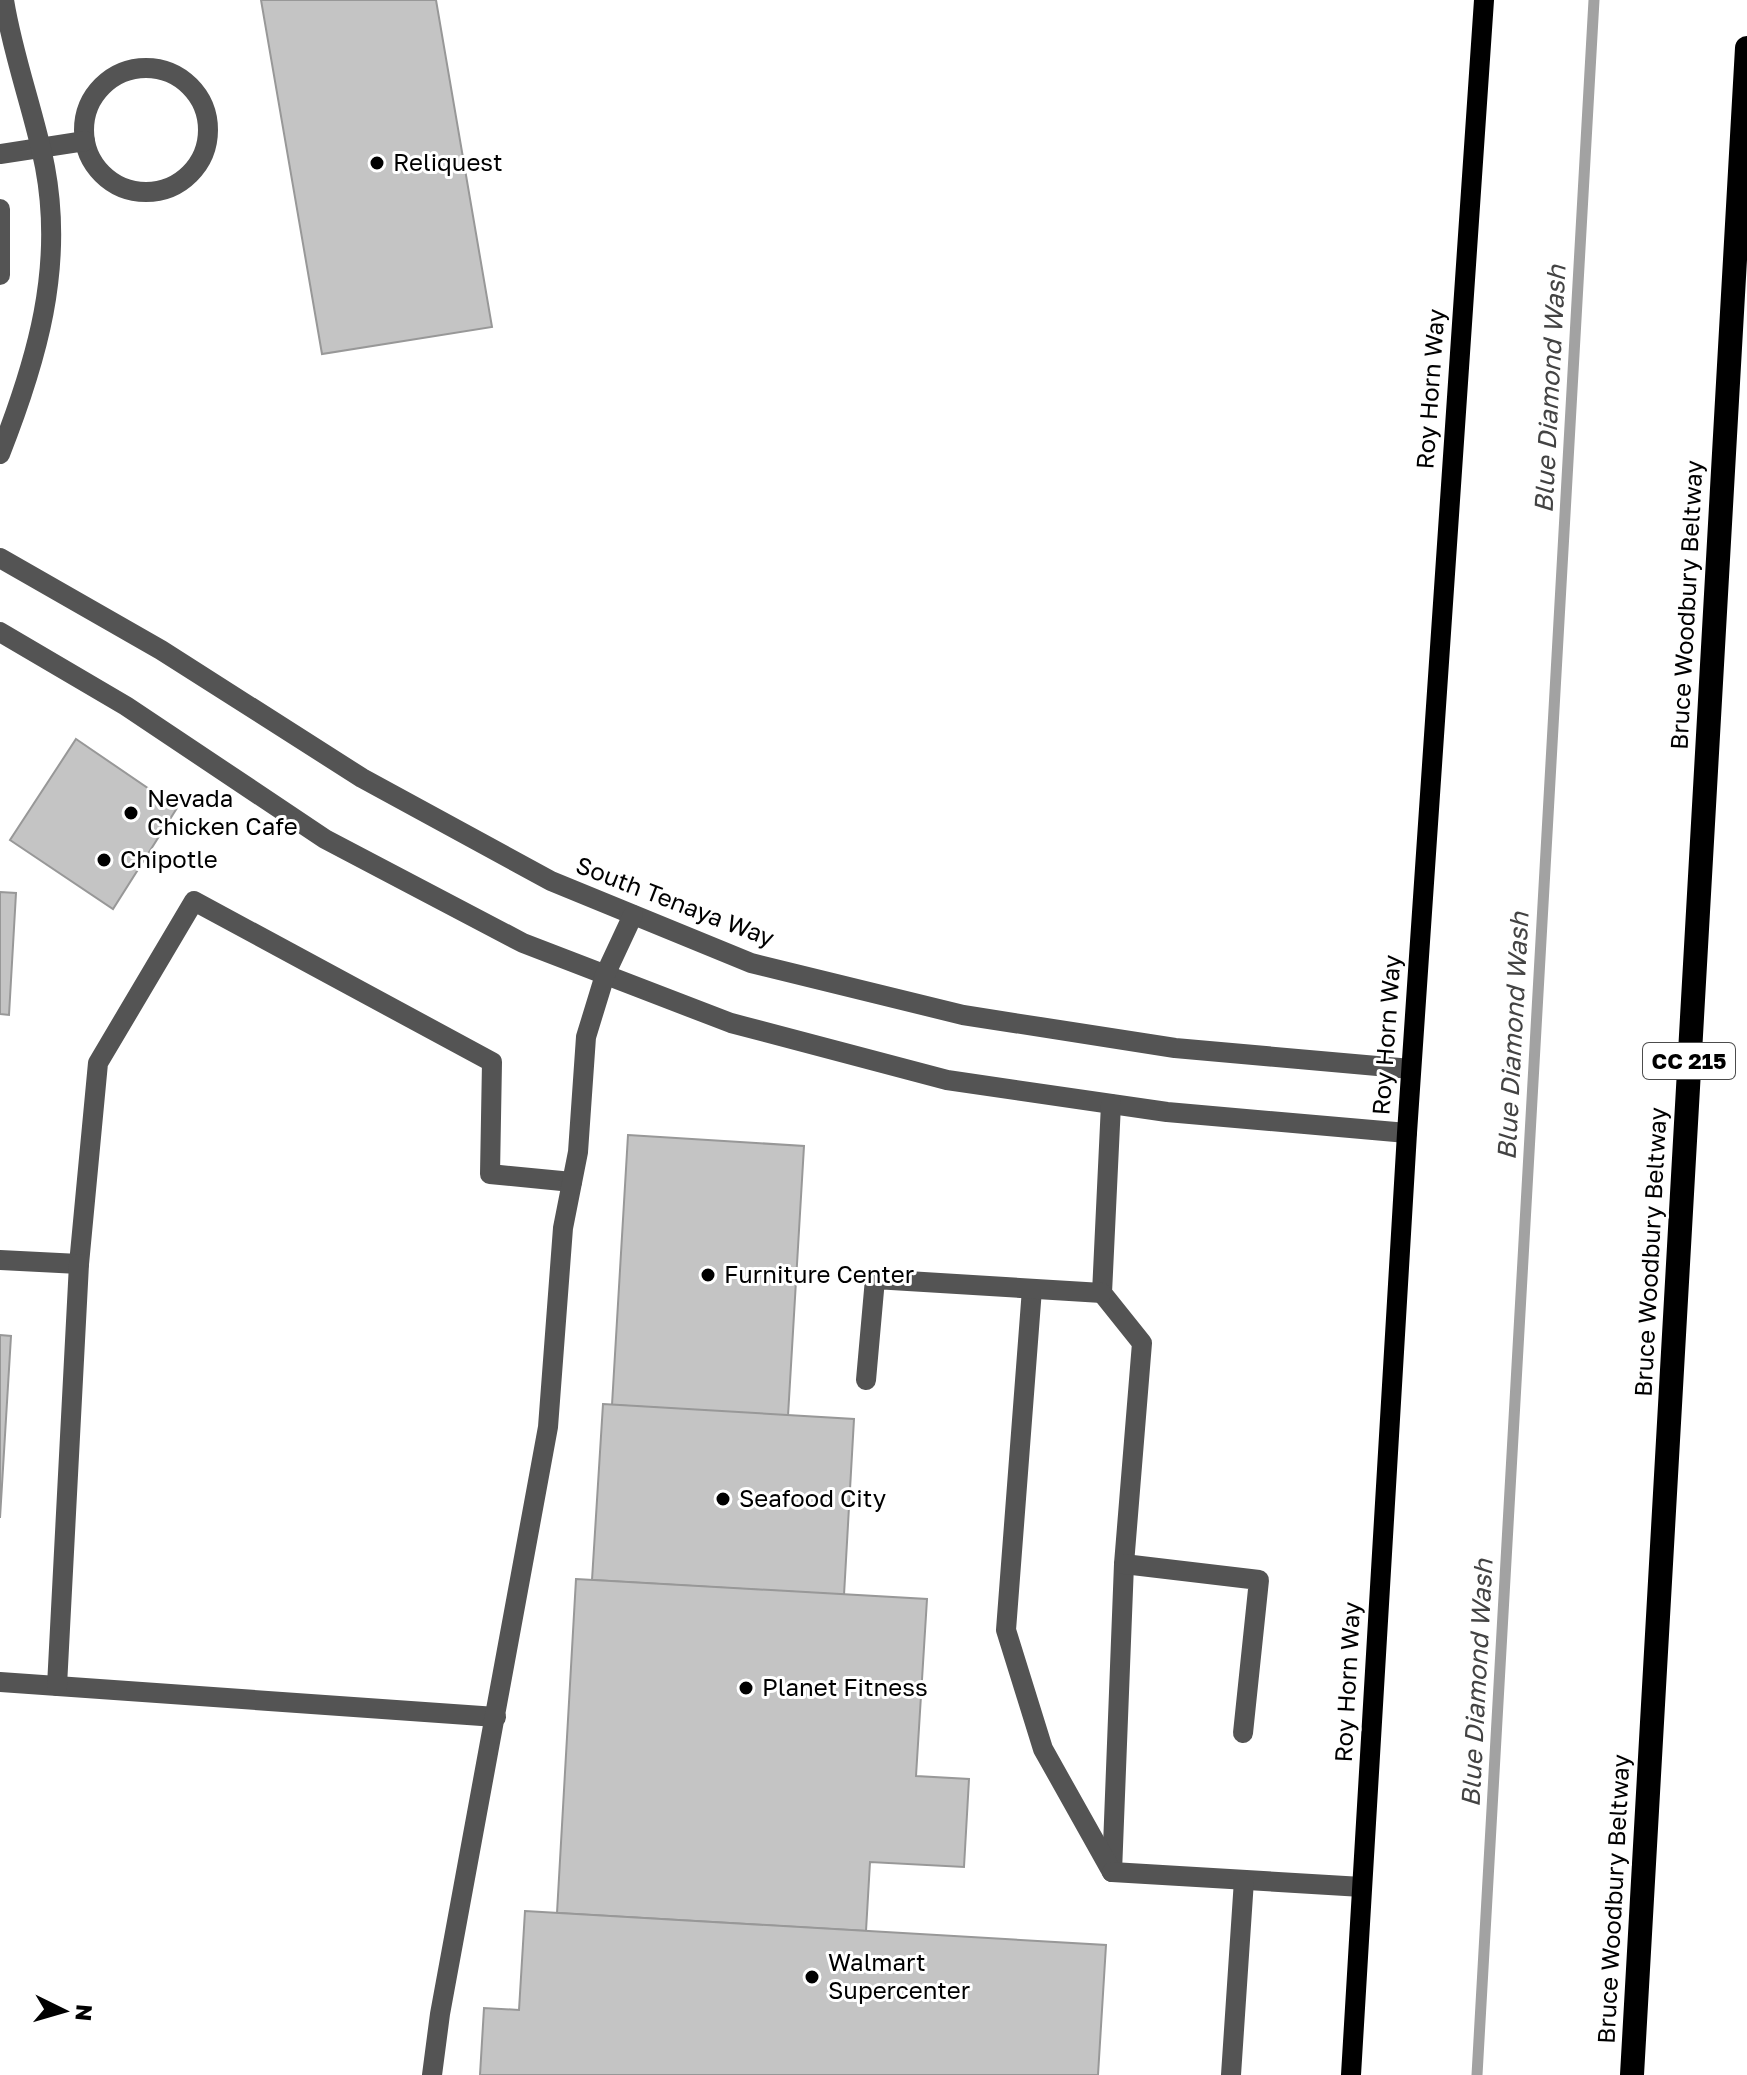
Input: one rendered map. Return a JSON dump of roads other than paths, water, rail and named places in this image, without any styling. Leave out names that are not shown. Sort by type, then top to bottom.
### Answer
[{"type":"highway","name":"Bruce Woodbury Beltway","points":[[1632,2075],[1747,48]]},
{"type":"main road","name":"Roy Horn Way","points":[[1351,2075],[1411,1069],[1484,0]]},
{"type":"street","points":[[0,454],[27,384],[48,298],[51,210],[40,149],[4,0]]},
{"type":"street","points":[[128,69],[167,70],[184,80],[198,94],[206,112],[209,131],[205,152],[193,171],[177,185],[156,192],[134,192],[114,184],[97,170],[85,141],[83,130],[87,108],[97,91],[111,78],[128,69]]},
{"type":"street","points":[[0,154],[85,141]]},
{"type":"street","points":[[0,209],[0,275]]},
{"type":"street","name":"South Tenaya Way","points":[[0,558],[161,650],[362,778],[551,881],[751,963],[963,1015],[1175,1048],[1411,1069]]},
{"type":"street","points":[[0,632],[126,706],[325,839],[523,943],[731,1023],[947,1080],[1111,1104],[1407,1133]]},
{"type":"street","points":[[57,1686],[79,1264],[98,1063],[194,901],[492,1062],[490,1174],[572,1182]]},
{"type":"street","points":[[432,2075],[436,2037],[548,1427],[563,1228],[578,1152],[586,1037],[605,975],[633,915]]},
{"type":"street","points":[[1111,1104],[1102,1293],[1142,1343],[1124,1564],[1112,1872]]},
{"type":"street","points":[[0,1260],[79,1264]]},
{"type":"street","points":[[866,1380],[875,1279],[1102,1293]]},
{"type":"street","points":[[1032,1289],[1006,1630],[1043,1749],[1112,1872]]},
{"type":"street","points":[[1124,1564],[1259,1580],[1243,1733]]},
{"type":"street","points":[[0,1682],[496,1717]]},
{"type":"street","points":[[1112,1872],[1362,1887]]},
{"type":"street","points":[[1231,2075],[1244,1880]]},
{"type":"waterway","name":"Blue Diamond Wash","points":[[1477,2075],[1594,0]]},
{"type":"place","name":"Reliquest","points":[[377,163]]},
{"type":"place","name":"Nevada Chicken Cafe","points":[[131,813]]},
{"type":"place","name":"Chipotle","points":[[104,860]]},
{"type":"place","name":"Furniture Center","points":[[708,1275]]},
{"type":"place","name":"Seafood City","points":[[723,1499]]},
{"type":"place","name":"Planet Fitness","points":[[746,1688]]},
{"type":"place","name":"Walmart Supercenter","points":[[812,1977]]}]
